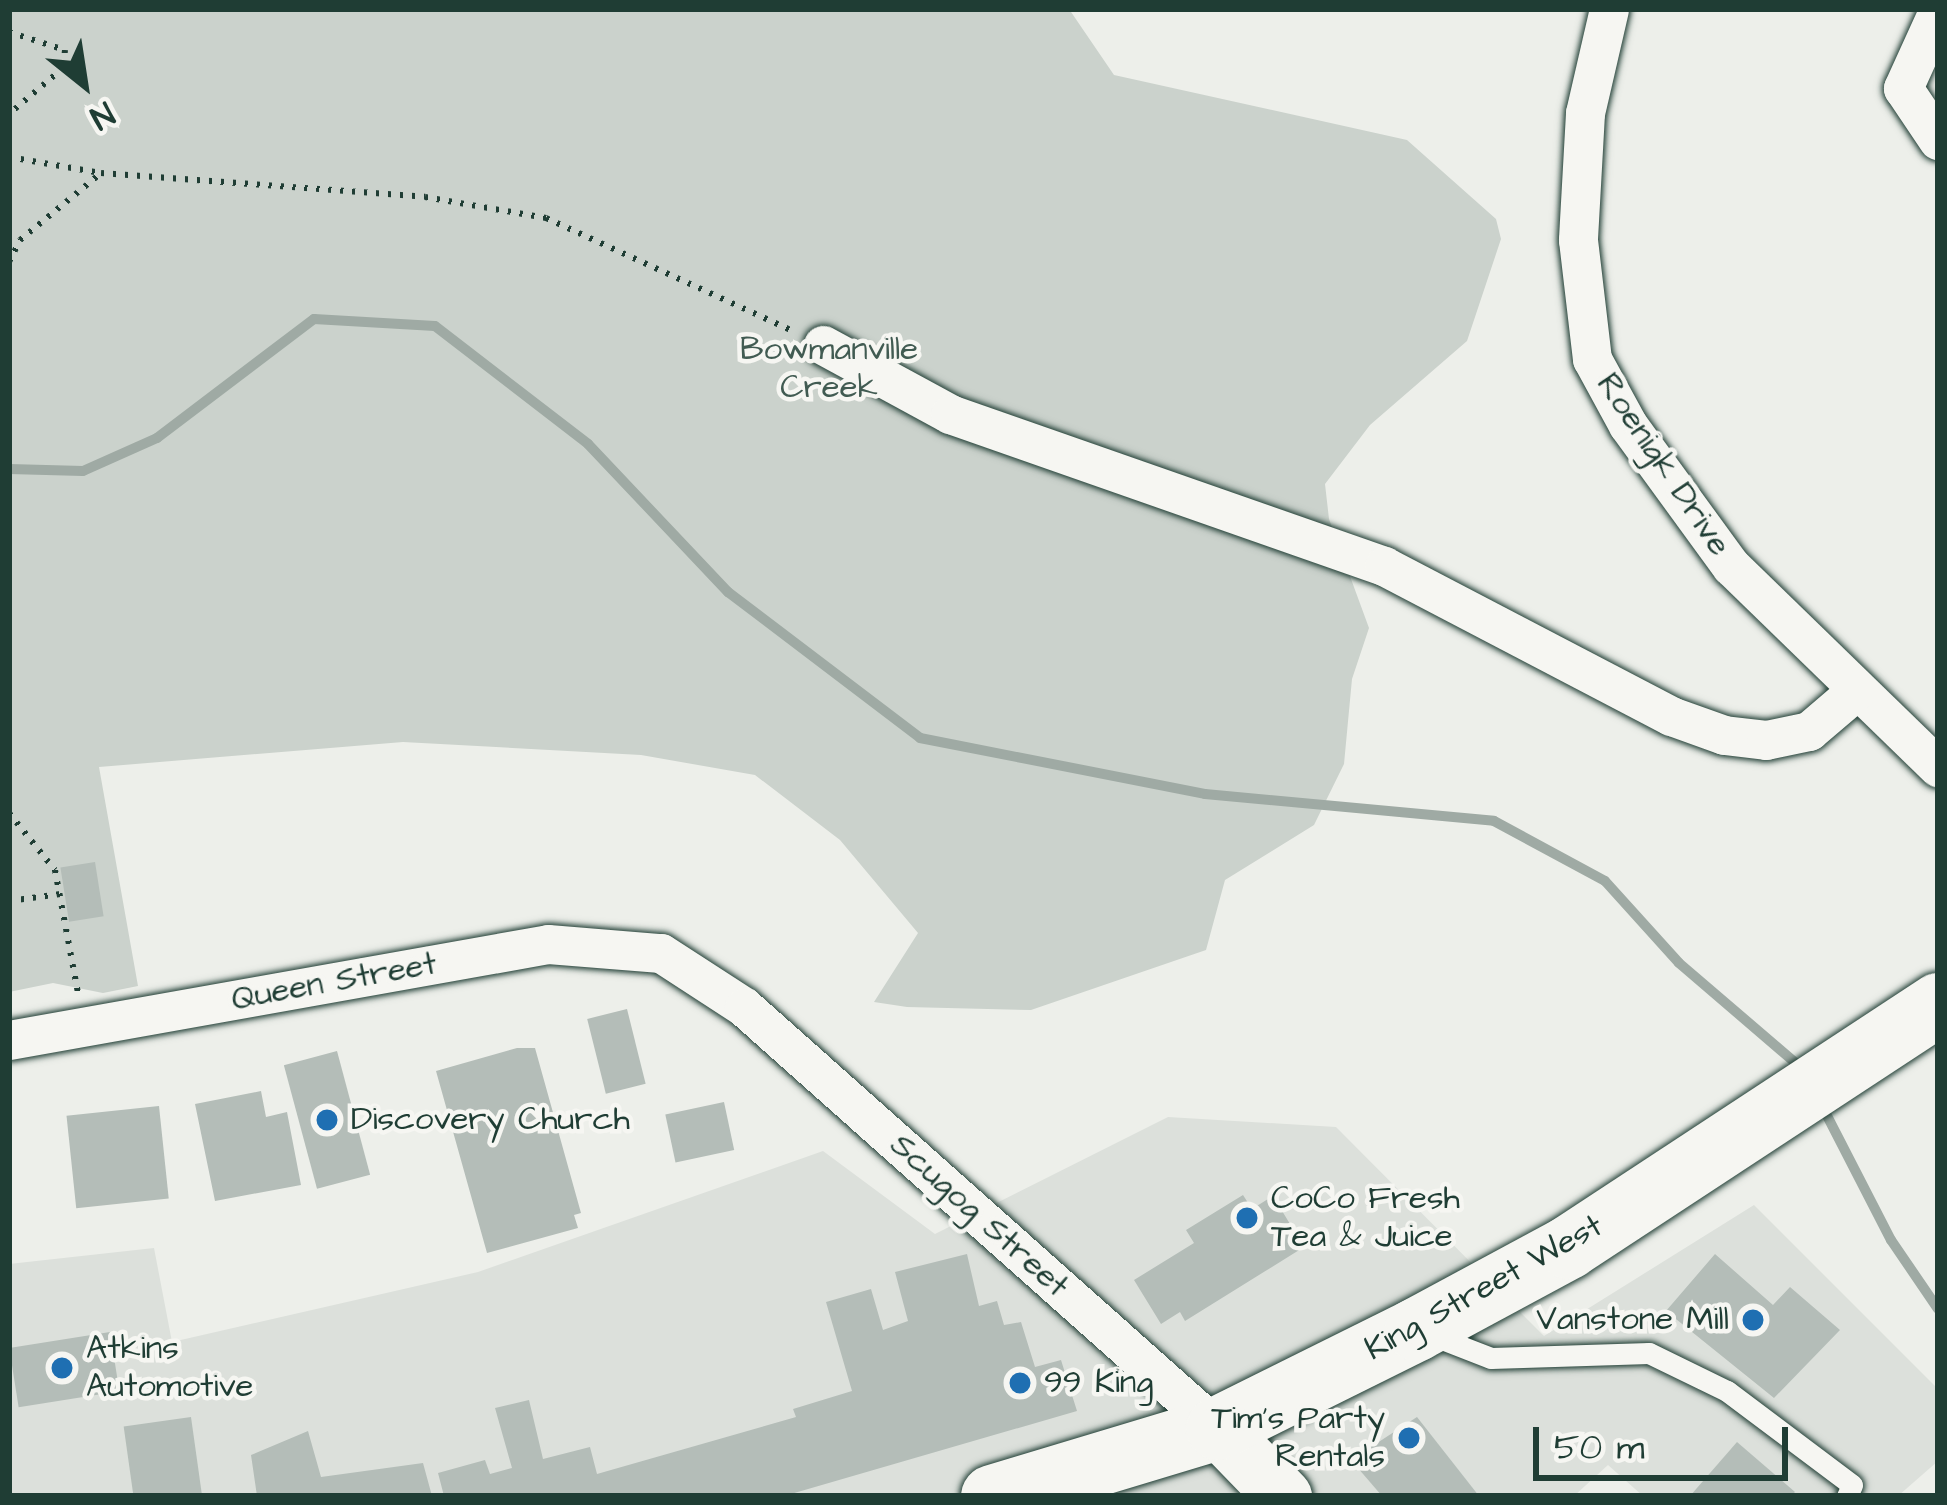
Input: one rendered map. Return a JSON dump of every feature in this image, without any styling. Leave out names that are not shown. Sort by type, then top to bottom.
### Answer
[{"type":"main road","name":"King Street West","points":[[992,1496],[1217,1428],[1416,1329],[1568,1247],[1938,1004]]},
{"type":"street","name":"Roenigk Drive","points":[[1609,9],[1585,113],[1578,240],[1592,358],[1628,425],[1731,566],[1938,767]]},
{"type":"street","points":[[1938,11],[1903,88],[1938,140]]},
{"type":"street","points":[[823,345],[950,414],[1384,566],[1671,716],[1724,735],[1766,740],[1809,731],[1857,690]]},
{"type":"street","name":"Queen Street","points":[[9,1040],[548,944],[661,953]]},
{"type":"street","name":"Scugog Street","points":[[661,953],[744,1007],[1217,1428],[1282,1496]]},
{"type":"lane","points":[[1416,1329],[1491,1358],[1649,1354],[1727,1391],[1852,1485],[1847,1496]]},
{"type":"path","points":[[9,32],[65,50],[63,68],[9,114]]},
{"type":"path","points":[[9,157],[101,173],[424,197],[546,218],[823,345]]},
{"type":"path","points":[[9,262],[20,240],[101,173]]},
{"type":"path","points":[[9,813],[46,853],[61,894],[78,993]]},
{"type":"path","points":[[9,902],[61,894]]},
{"type":"shaded area","points":[[1168,1117],[1336,1127],[1544,1336],[1754,1205],[1938,1389],[1938,1461],[1898,1496],[1643,1496],[1608,1465],[1574,1496],[9,1496],[9,1264],[154,1248],[172,1342],[478,1272],[823,1151],[935,1234]]},
{"type":"green space","name":"Bowmanville Creek","points":[[9,9],[1069,9],[1114,75],[1407,140],[1496,219],[1501,239],[1467,341],[1370,425],[1325,484],[1329,519],[1369,628],[1352,679],[1344,764],[1314,825],[1225,880],[1206,950],[1031,1010],[907,1007],[874,1002],[918,933],[840,840],[755,775],[641,755],[403,742],[99,767],[138,986],[103,993],[53,983],[9,992]]},
{"type":"building","points":[[95,862],[104,916],[69,922],[60,867]]},
{"type":"building","points":[[627,1009],[646,1084],[606,1094],[587,1019]]},
{"type":"building","points":[[517,1048],[535,1048],[581,1213],[574,1215],[578,1228],[487,1253],[436,1071]]},
{"type":"building","name":"Discovery Church","points":[[337,1051],[370,1175],[317,1189],[284,1065]]},
{"type":"building","points":[[261,1091],[266,1117],[287,1112],[301,1185],[215,1201],[195,1104]]},
{"type":"building","points":[[724,1102],[734,1150],[675,1162],[665,1114]]},
{"type":"building","points":[[159,1106],[169,1198],[76,1208],[67,1116]]},
{"type":"building","points":[[1243,1195],[1252,1209],[1273,1196],[1304,1247],[1185,1321],[1180,1312],[1161,1324],[1134,1280],[1194,1243],[1186,1230]]},
{"type":"building","points":[[967,1254],[979,1306],[997,1301],[1004,1325],[1021,1322],[1035,1367],[1061,1360],[1077,1411],[784,1496],[444,1496],[438,1473],[485,1460],[490,1474],[512,1468],[495,1408],[529,1400],[543,1459],[590,1447],[597,1474],[796,1417],[793,1409],[852,1391],[826,1302],[871,1289],[883,1330],[908,1321],[895,1272]]},
{"type":"building","name":"Vanstone Mill","points":[[1715,1254],[1773,1305],[1790,1287],[1840,1330],[1774,1398],[1666,1311]]},
{"type":"building","name":"Atkins Automotive","points":[[110,1332],[119,1391],[19,1407],[9,1348]]},
{"type":"building","points":[[191,1417],[202,1496],[133,1496],[124,1426]]},
{"type":"building","name":"Tim's Party Rentals","points":[[1417,1417],[1479,1496],[1382,1496],[1351,1460]]},
{"type":"building","points":[[308,1431],[321,1477],[423,1463],[432,1496],[257,1496],[251,1455]]},
{"type":"building","points":[[1737,1442],[1795,1492],[1791,1496],[1690,1496]]},
{"type":"waterway","name":"Bowmanville Creek","points":[[9,469],[83,471],[157,438],[314,319],[435,326],[588,444],[728,592],[920,738],[1205,794],[1494,821],[1605,881],[1679,963],[1805,1071]]},
{"type":"waterway","name":"Bowmanville Creek","points":[[1821,1104],[1891,1240],[1938,1309]]},
{"type":"place","name":"Discovery Church","points":[[327,1120]]},
{"type":"place","name":"CoCo Fresh Tea & Juice","points":[[1247,1218]]},
{"type":"place","name":"Vanstone Mill","points":[[1753,1320]]},
{"type":"place","name":"Atkins Automotive","points":[[62,1368]]},
{"type":"place","name":"99 King","points":[[1020,1383]]},
{"type":"place","name":"Tim's Party Rentals","points":[[1409,1438]]}]
